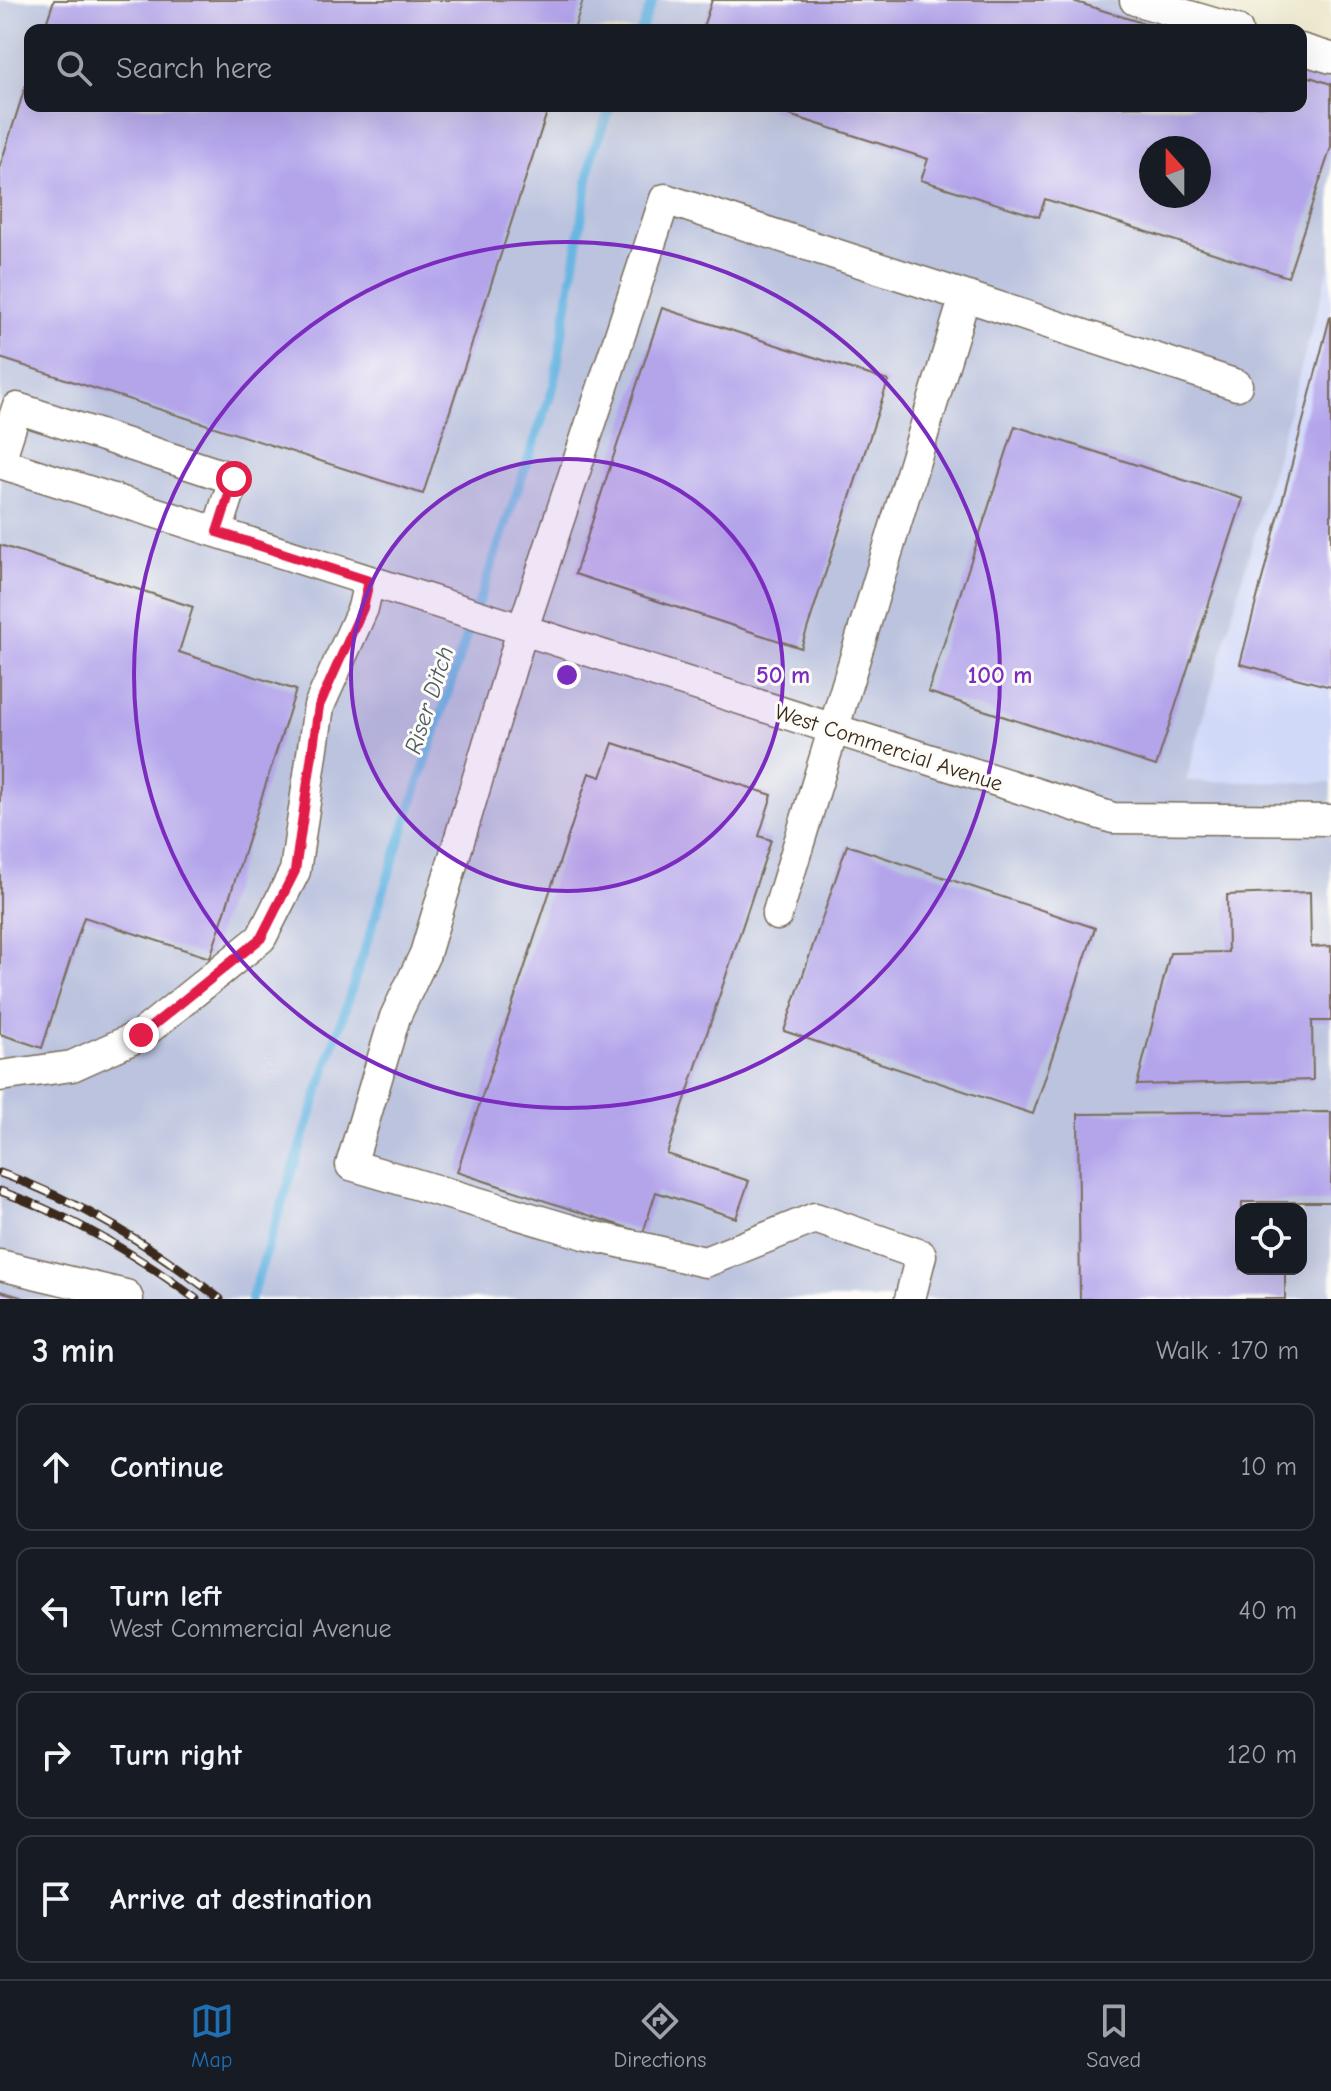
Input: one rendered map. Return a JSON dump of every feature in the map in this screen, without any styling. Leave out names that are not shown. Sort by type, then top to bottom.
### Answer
[{"type":"street","points":[[1135,0],[1217,24]]},
{"type":"street","points":[[1307,51],[1331,58]]},
{"type":"street","points":[[910,1299],[921,1255],[815,1218],[705,1262],[588,1235],[351,1165],[395,1017],[425,954],[522,631],[665,199],[1237,385]]},
{"type":"street","points":[[777,915],[965,296]]},
{"type":"street","points":[[0,462],[17,408],[234,479],[217,532]]},
{"type":"street","name":"West Commercial Avenue","points":[[0,462],[1113,818],[1331,820]]},
{"type":"street","points":[[0,1076],[72,1066],[141,1035],[261,938],[295,871],[319,706],[363,608],[369,581]]},
{"type":"street","points":[[0,1265],[126,1295],[128,1299]]},
{"type":"shaded area","points":[[0,0],[1121,0],[1195,24],[24,24],[24,112],[1307,112],[1307,61],[1331,69],[1331,261],[1186,781],[1331,783],[1331,1299],[0,1299]]},
{"type":"shaded area","points":[[1331,261],[1331,783],[1186,782]]},
{"type":"building","points":[[54,0],[583,0],[576,24],[46,24]]},
{"type":"building","points":[[712,0],[1070,0],[1145,24],[704,24]]},
{"type":"building","points":[[1307,76],[1331,84],[1331,147],[1288,277],[1045,199],[1039,217],[921,180],[928,159],[780,112],[1307,112]]},
{"type":"building","points":[[24,91],[24,112],[547,112],[423,494],[0,358],[0,166]]},
{"type":"building","points":[[662,308],[888,381],[801,648],[575,574]]},
{"type":"building","points":[[1331,317],[1331,687],[1240,664]]},
{"type":"building","points":[[1015,426],[1243,499],[1156,766],[928,692]]},
{"type":"building","points":[[0,545],[193,607],[179,652],[296,690],[210,958],[84,917],[42,1048],[0,1034]]},
{"type":"building","points":[[613,743],[772,795],[759,836],[771,840],[667,1154],[749,1181],[736,1218],[656,1192],[643,1233],[457,1172],[589,773],[601,777]]},
{"type":"building","points":[[847,845],[1095,928],[1033,1114],[784,1031]]},
{"type":"building","points":[[1310,892],[1311,947],[1331,946],[1331,1021],[1312,1021],[1313,1080],[1137,1085],[1170,953],[1228,952],[1227,895]]},
{"type":"building","points":[[1331,1112],[1331,1202],[1235,1203],[1235,1275],[1285,1275],[1285,1299],[1080,1299],[1078,1114]]},
{"type":"building","points":[[0,1291],[24,1298],[24,1299],[0,1299]]},
{"type":"waterway","name":"Riser Ditch","points":[[643,24],[653,0]]},
{"type":"waterway","name":"Riser Ditch","points":[[251,1299],[458,662],[554,385],[593,151],[609,112]]},
{"type":"railway","points":[[0,1173],[88,1211],[169,1261],[220,1299]]},
{"type":"railway","points":[[0,1191],[52,1212],[102,1238],[196,1299]]},
{"type":"route","points":[[141,1035],[261,938],[295,871],[319,706],[363,608],[369,581],[217,532],[234,479]]}]
